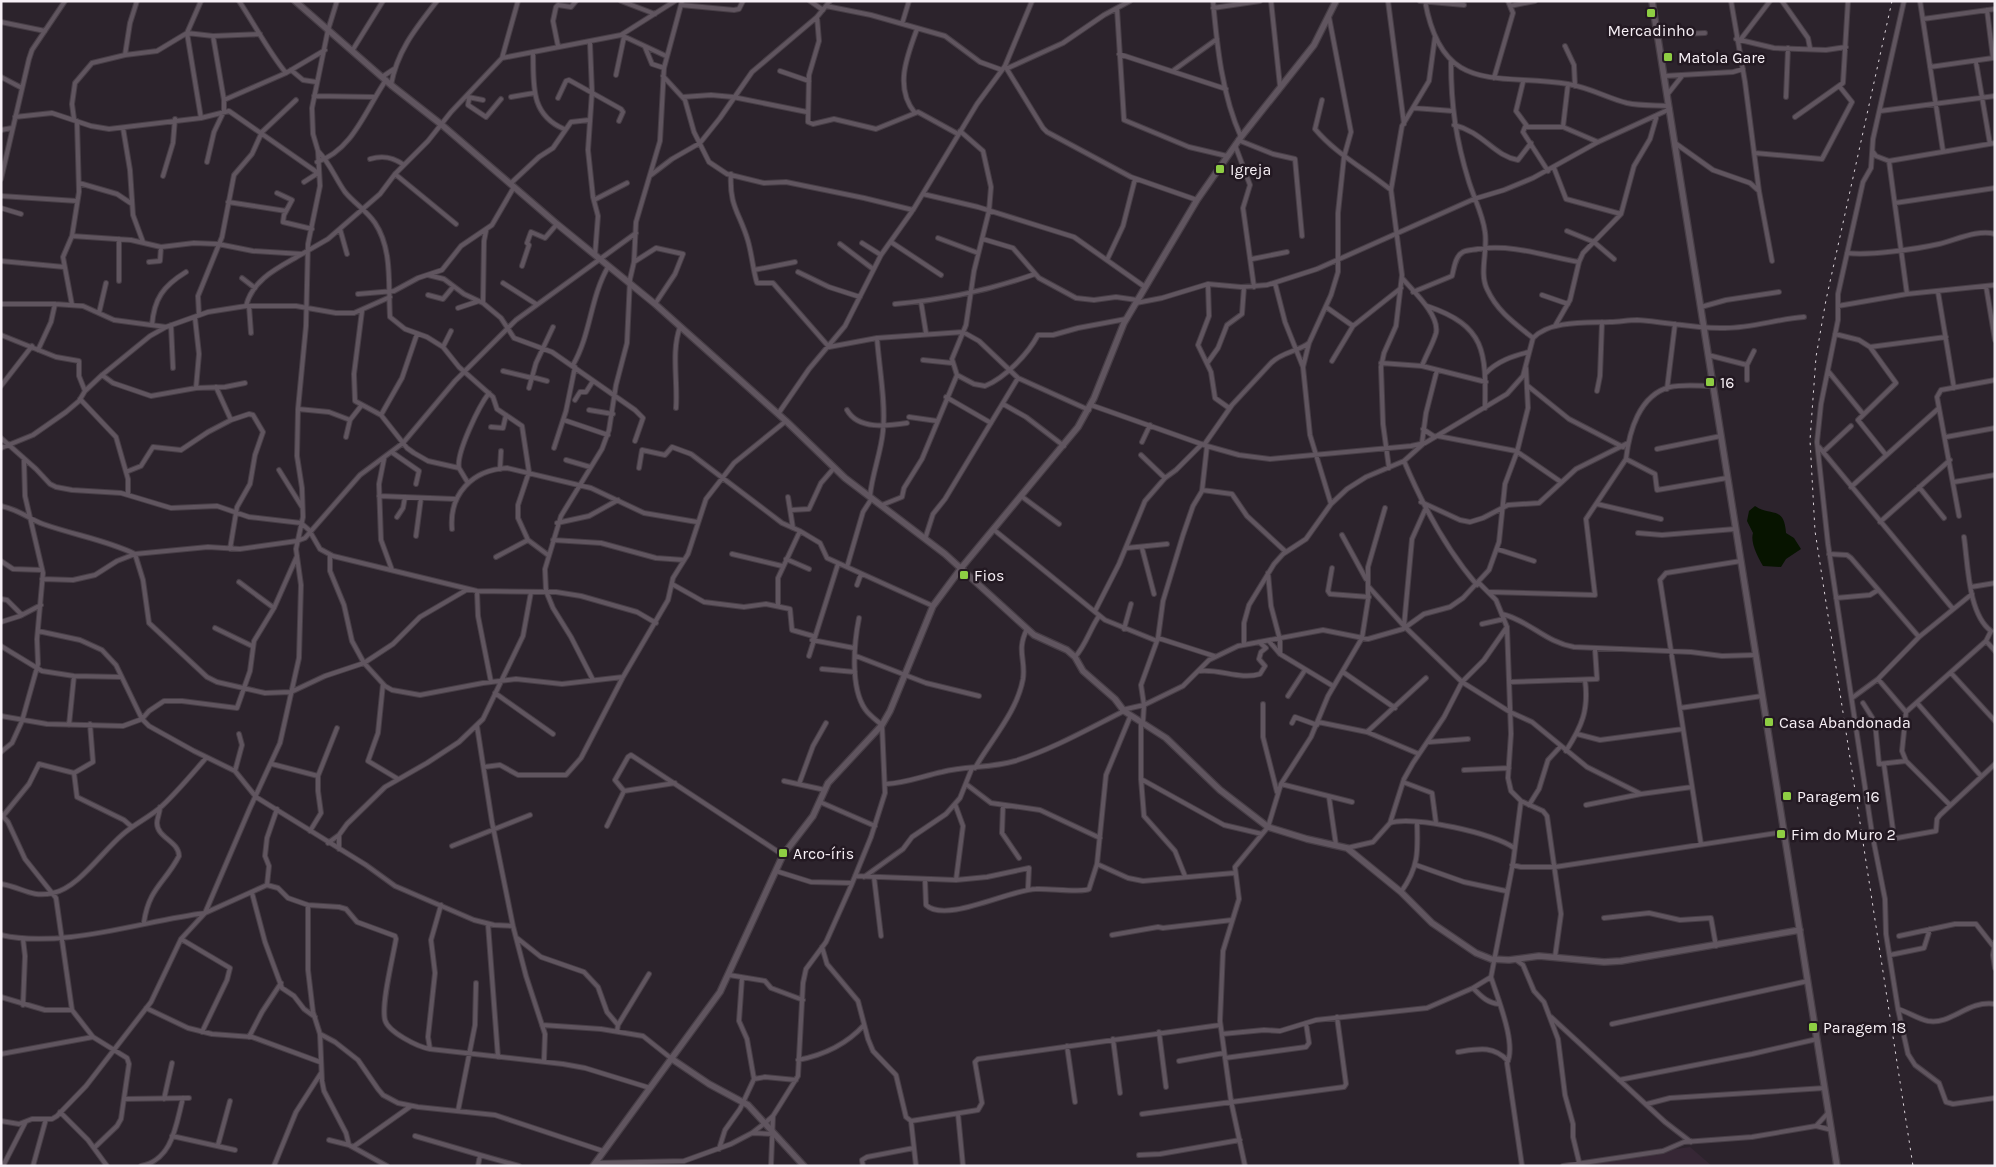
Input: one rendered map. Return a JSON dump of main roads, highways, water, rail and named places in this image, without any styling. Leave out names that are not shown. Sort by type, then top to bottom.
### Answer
[{"type":"railway","points":[[1892,1],[1826,300],[1816,357],[1810,440],[1815,531],[1913,1166]]},
{"type":"place","name":"Mercadinho","points":[[1651,13]]},
{"type":"place","name":"Matola Gare","points":[[1668,57]]},
{"type":"place","name":"Igreja","points":[[1220,169]]},
{"type":"place","name":"16","points":[[1710,382]]},
{"type":"place","name":"Fios","points":[[964,575]]},
{"type":"place","name":"Casa Abandonada","points":[[1769,722]]},
{"type":"place","name":"Paragem 16","points":[[1787,796]]},
{"type":"place","name":"Fim do Muro 2","points":[[1781,834]]},
{"type":"place","name":"Arco-íris","points":[[783,853]]},
{"type":"place","name":"Paragem 18","points":[[1813,1027]]}]
